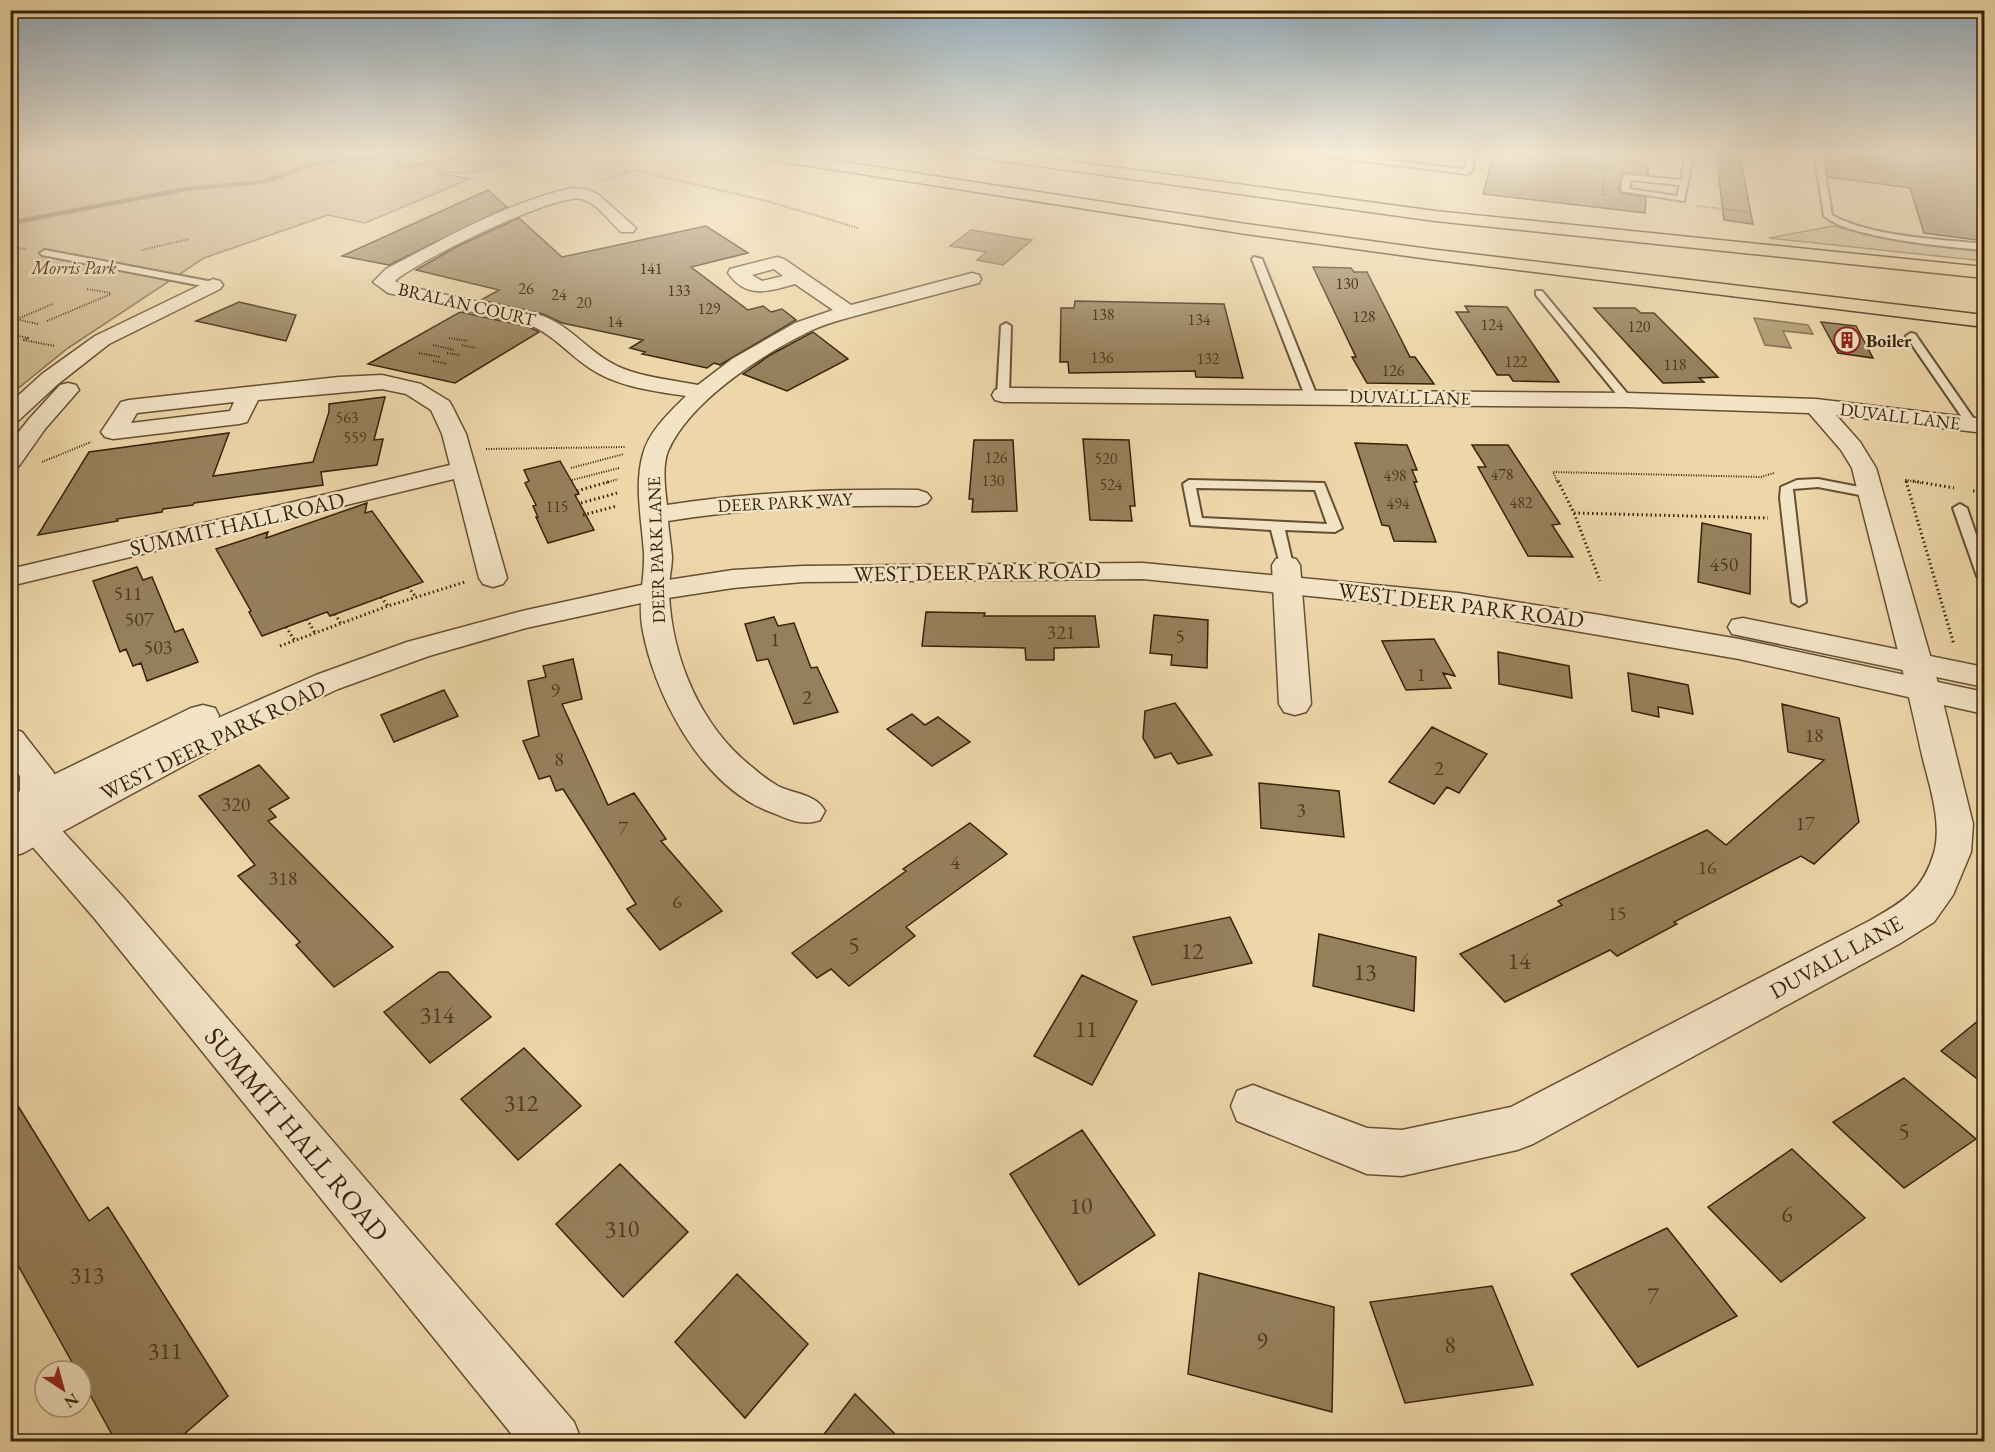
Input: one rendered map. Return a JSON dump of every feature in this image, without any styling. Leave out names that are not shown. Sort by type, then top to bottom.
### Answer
[{"type":"highway","points":[[1186,220],[1429,254],[1984,321]]},
{"type":"highway","points":[[1348,220],[1469,237]]},
{"type":"highway","points":[[1471,220],[1984,273]]},
{"type":"highway","points":[[1512,220],[1619,235]]},
{"type":"street","name":"BRALAN COURT","points":[[499,220],[393,273],[383,282],[394,289],[536,320],[564,333],[600,366],[627,376],[702,392]]},
{"type":"street","name":"BRALAN COURT","points":[[617,220],[627,228]]},
{"type":"street","points":[[798,278],[848,312]]},
{"type":"street","name":"DEER PARK LANE","points":[[807,811],[764,794],[723,761],[684,709],[665,664],[655,606],[658,559],[652,482],[655,453],[672,423],[702,392],[777,340],[802,327],[848,312],[972,279]]},
{"type":"street","points":[[10,416],[50,378],[102,340],[213,285]]},
{"type":"street","points":[[10,461],[44,416],[79,378],[125,340],[136,325]]},
{"type":"street","points":[[113,432],[239,417],[249,394],[339,384],[382,382],[413,389],[441,406],[460,459],[492,576]]},
{"type":"street","name":"DUVALL LANE","points":[[1004,395],[1627,400],[1816,406],[1978,425]]},
{"type":"street","name":"DUVALL LANE","points":[[1253,1106],[1367,1151],[1402,1153],[1517,1128],[1886,932],[1920,911],[1940,884],[1953,852],[1955,824],[1919,675],[1864,468],[1851,447],[1816,406]]},
{"type":"street","name":"SUMMIT HALL ROAD","points":[[10,578],[460,459]]},
{"type":"street","name":"DEER PARK WAY","points":[[654,514],[730,503],[820,497],[918,498]]},
{"type":"street","name":"WEST DEER PARK ROAD","points":[[22,819],[327,682],[418,650],[655,581],[803,574],[982,571],[1143,571],[1455,580],[1734,626],[1919,675],[1984,703]]},
{"type":"street","points":[[1286,574],[1295,704]]},
{"type":"street","name":"WEST DEER PARK ROAD","points":[[1919,675],[1984,677]]},
{"type":"street","name":"SUMMIT HALL ROAD","points":[[10,740],[37,773],[22,819],[109,908],[554,1442]]},
{"type":"lane","points":[[1832,220],[1861,229],[1984,247]]},
{"type":"lane","points":[[45,253],[213,285]]},
{"type":"lane","points":[[1257,259],[1311,396]]},
{"type":"lane","points":[[1539,293],[1627,400]]},
{"type":"lane","points":[[1004,395],[1006,326]]},
{"type":"lane","points":[[1911,336],[1978,425]]},
{"type":"lane","points":[[1799,602],[1786,498],[1787,487],[1800,482],[1870,494]]},
{"type":"lane","points":[[1189,484],[1320,486],[1335,528],[1277,526],[1196,522],[1189,484]]},
{"type":"lane","points":[[1960,508],[1984,576]]},
{"type":"lane","points":[[1277,526],[1286,574]]},
{"type":"path","points":[[830,220],[858,228]]},
{"type":"path","points":[[47,321],[111,294],[87,289]]},
{"type":"path","points":[[15,320],[53,304]]},
{"type":"path","points":[[10,318],[38,324]]},
{"type":"path","points":[[10,334],[28,338],[24,340],[63,347]]},
{"type":"path","points":[[449,338],[468,341]]},
{"type":"path","points":[[433,345],[454,350]]},
{"type":"path","points":[[462,345],[477,348]]},
{"type":"path","points":[[419,353],[440,357]]},
{"type":"path","points":[[447,353],[460,356]]},
{"type":"path","points":[[433,361],[447,364]]},
{"type":"path","points":[[41,462],[113,432]]},
{"type":"path","points":[[460,459],[626,447]]},
{"type":"path","points":[[571,468],[624,454]]},
{"type":"path","points":[[572,480],[619,468]]},
{"type":"path","points":[[1600,581],[1574,513],[1553,472],[1761,477],[1774,473],[1823,474],[1827,485]]},
{"type":"path","points":[[577,491],[618,479]]},
{"type":"path","points":[[1956,489],[1906,480],[1951,640],[1958,650]]},
{"type":"path","points":[[1965,490],[1984,491]]},
{"type":"path","points":[[581,503],[617,493]]},
{"type":"path","points":[[583,515],[617,506]]},
{"type":"path","points":[[1574,513],[1772,518]]},
{"type":"path","points":[[280,646],[388,606],[492,576]]},
{"type":"path","points":[[408,587],[416,597]]},
{"type":"path","points":[[381,597],[388,606]]},
{"type":"path","points":[[335,614],[341,624]]},
{"type":"path","points":[[307,619],[315,633]]},
{"type":"path","points":[[286,627],[295,641]]},
{"type":"green space","name":"Morris Park","points":[[11,220],[314,220],[204,258],[68,348],[11,394]]},
{"type":"green space","points":[[350,220],[373,220],[365,223]]},
{"type":"green space","points":[[1833,226],[1868,235],[1984,252],[1984,261],[1769,238]]},
{"type":"shaded area","points":[[971,230],[1032,240],[1003,265],[977,260],[986,252],[950,246]]},
{"type":"shaded area","points":[[1754,318],[1808,325],[1813,334],[1783,331],[1791,348],[1765,345]]},
{"type":"building","points":[[422,220],[481,220],[389,265],[342,256]]},
{"type":"building","points":[[515,220],[521,220],[562,257],[706,226],[748,253],[691,267],[748,310],[763,306],[771,312],[782,309],[796,320],[720,365],[714,363],[707,368],[642,354],[645,352],[630,348],[643,340],[562,323],[543,314],[481,300],[499,290],[416,270],[458,246]]},
{"type":"building","points":[[1724,220],[1752,220],[1753,224]]},
{"type":"building","points":[[1920,220],[1984,220],[1984,241],[1924,233]]},
{"type":"building","points":[[1313,267],[1351,268],[1354,272],[1367,272],[1410,357],[1415,357],[1434,384],[1367,383],[1352,357],[1356,357]]},
{"type":"building","points":[[1075,301],[1224,304],[1243,378],[1196,377],[1195,371],[1069,373],[1068,362],[1060,362],[1061,308],[1074,308]]},
{"type":"building","points":[[239,302],[296,315],[286,341],[196,321]]},
{"type":"building","points":[[1465,306],[1507,307],[1559,382],[1513,381],[1509,375],[1497,375],[1456,312],[1469,312]]},
{"type":"building","points":[[1594,308],[1635,308],[1641,313],[1654,313],[1718,377],[1699,378],[1704,382],[1663,383]]},
{"type":"building","points":[[460,312],[529,327],[539,332],[455,383],[368,364]]},
{"type":"building","name":"Boiler","points":[[1821,322],[1856,326],[1873,358],[1838,353]]},
{"type":"building","points":[[813,332],[848,359],[787,391],[743,374],[770,355]]},
{"type":"building","points":[[385,397],[374,440],[383,439],[377,465],[321,472],[323,485],[194,503],[163,509],[162,512],[38,535],[89,452],[229,433],[213,476],[313,462],[329,412],[329,404]]},
{"type":"building","points":[[1083,439],[1129,440],[1135,506],[1130,506],[1132,521],[1090,520]]},
{"type":"building","points":[[974,440],[1013,440],[1017,511],[972,512],[973,499],[969,499]]},
{"type":"building","points":[[1355,443],[1407,445],[1417,470],[1412,470],[1417,482],[1414,482],[1436,542],[1394,541],[1389,526],[1382,525]]},
{"type":"building","points":[[1472,445],[1508,445],[1560,524],[1552,525],[1573,557],[1528,556],[1478,467],[1486,467]]},
{"type":"building","points":[[560,461],[579,494],[575,495],[594,530],[548,543],[536,517],[538,517],[533,506],[536,505],[525,483],[529,481],[524,470]]},
{"type":"building","points":[[367,503],[365,513],[372,511],[423,582],[330,616],[327,612],[262,636],[249,612],[251,611],[216,549],[268,532],[266,538]]},
{"type":"building","points":[[1702,523],[1751,534],[1750,594],[1698,582]]},
{"type":"building","points":[[137,567],[143,580],[152,577],[175,632],[183,629],[198,662],[147,681],[141,663],[133,666],[126,649],[120,652],[93,581]]},
{"type":"building","points":[[926,612],[985,613],[984,616],[1095,616],[1099,647],[1054,648],[1054,660],[1026,660],[1025,648],[922,646]]},
{"type":"building","points":[[1154,615],[1208,620],[1207,668],[1171,665],[1172,655],[1150,653]]},
{"type":"building","points":[[774,617],[778,626],[794,623],[811,668],[817,667],[838,712],[794,724],[768,659],[757,661],[745,624]]},
{"type":"building","points":[[1434,639],[1455,676],[1443,673],[1451,688],[1406,690],[1382,641]]},
{"type":"building","points":[[1498,652],[1569,666],[1572,698],[1499,684]]},
{"type":"building","points":[[573,659],[582,699],[562,704],[608,805],[634,793],[666,839],[661,841],[722,911],[660,950],[627,909],[636,904],[563,789],[556,791],[550,776],[539,779],[523,741],[539,736],[528,681],[546,677],[543,666]]},
{"type":"building","points":[[1628,673],[1688,685],[1693,714],[1658,707],[1659,717],[1632,711]]},
{"type":"building","points":[[444,690],[458,716],[394,742],[381,715]]},
{"type":"building","points":[[1175,703],[1212,755],[1178,764],[1171,753],[1155,758],[1143,738],[1145,711]]},
{"type":"building","points":[[1782,704],[1839,718],[1859,822],[1814,864],[1801,856],[1674,922],[1677,924],[1617,956],[1610,950],[1505,1002],[1460,954],[1562,905],[1558,901],[1707,830],[1726,845],[1824,760],[1788,752]]},
{"type":"building","points":[[912,714],[925,725],[938,717],[970,742],[932,766],[887,729]]},
{"type":"building","points":[[1432,727],[1487,754],[1459,793],[1447,787],[1434,804],[1389,782]]},
{"type":"building","points":[[259,765],[289,798],[269,809],[276,817],[268,821],[393,947],[334,987],[296,945],[300,942],[238,876],[255,865],[199,796]]},
{"type":"building","points":[[1259,783],[1339,791],[1344,837],[1261,828]]},
{"type":"building","points":[[970,823],[1007,854],[906,927],[915,936],[849,986],[831,969],[817,978],[792,953],[906,871],[903,869]]},
{"type":"building","points":[[1230,917],[1252,963],[1152,985],[1133,937]]},
{"type":"building","points":[[1319,934],[1416,957],[1414,1011],[1313,986]]},
{"type":"building","points":[[439,972],[448,972],[491,1017],[430,1063],[384,1012]]},
{"type":"building","points":[[1082,975],[1137,1001],[1092,1085],[1034,1056]]},
{"type":"building","points":[[1984,1016],[1984,1084],[1941,1051]]},
{"type":"building","points":[[524,1048],[581,1106],[518,1160],[461,1099]]},
{"type":"building","points":[[1904,1078],[1976,1139],[1904,1188],[1833,1122]]},
{"type":"building","points":[[10,1093],[89,1221],[108,1207],[228,1396],[175,1442],[116,1442],[93,1400],[93,1359],[70,1359],[10,1251]]},
{"type":"building","points":[[1082,1130],[1155,1235],[1079,1285],[1010,1174]]},
{"type":"building","points":[[1792,1149],[1865,1218],[1781,1282],[1708,1207]]},
{"type":"building","points":[[620,1164],[688,1232],[623,1297],[556,1224]]},
{"type":"building","points":[[1667,1228],[1737,1316],[1638,1367],[1571,1274]]},
{"type":"building","points":[[1199,1273],[1334,1307],[1332,1412],[1188,1374]]},
{"type":"building","points":[[737,1274],[808,1344],[745,1418],[675,1342]]},
{"type":"building","points":[[1492,1286],[1533,1385],[1405,1403],[1370,1302]]},
{"type":"building","points":[[855,1394],[903,1442],[818,1442]]},
{"type":"waterway","points":[[10,223],[27,220]]},
{"type":"place","name":"Boiler","points":[[1847,340]]}]
